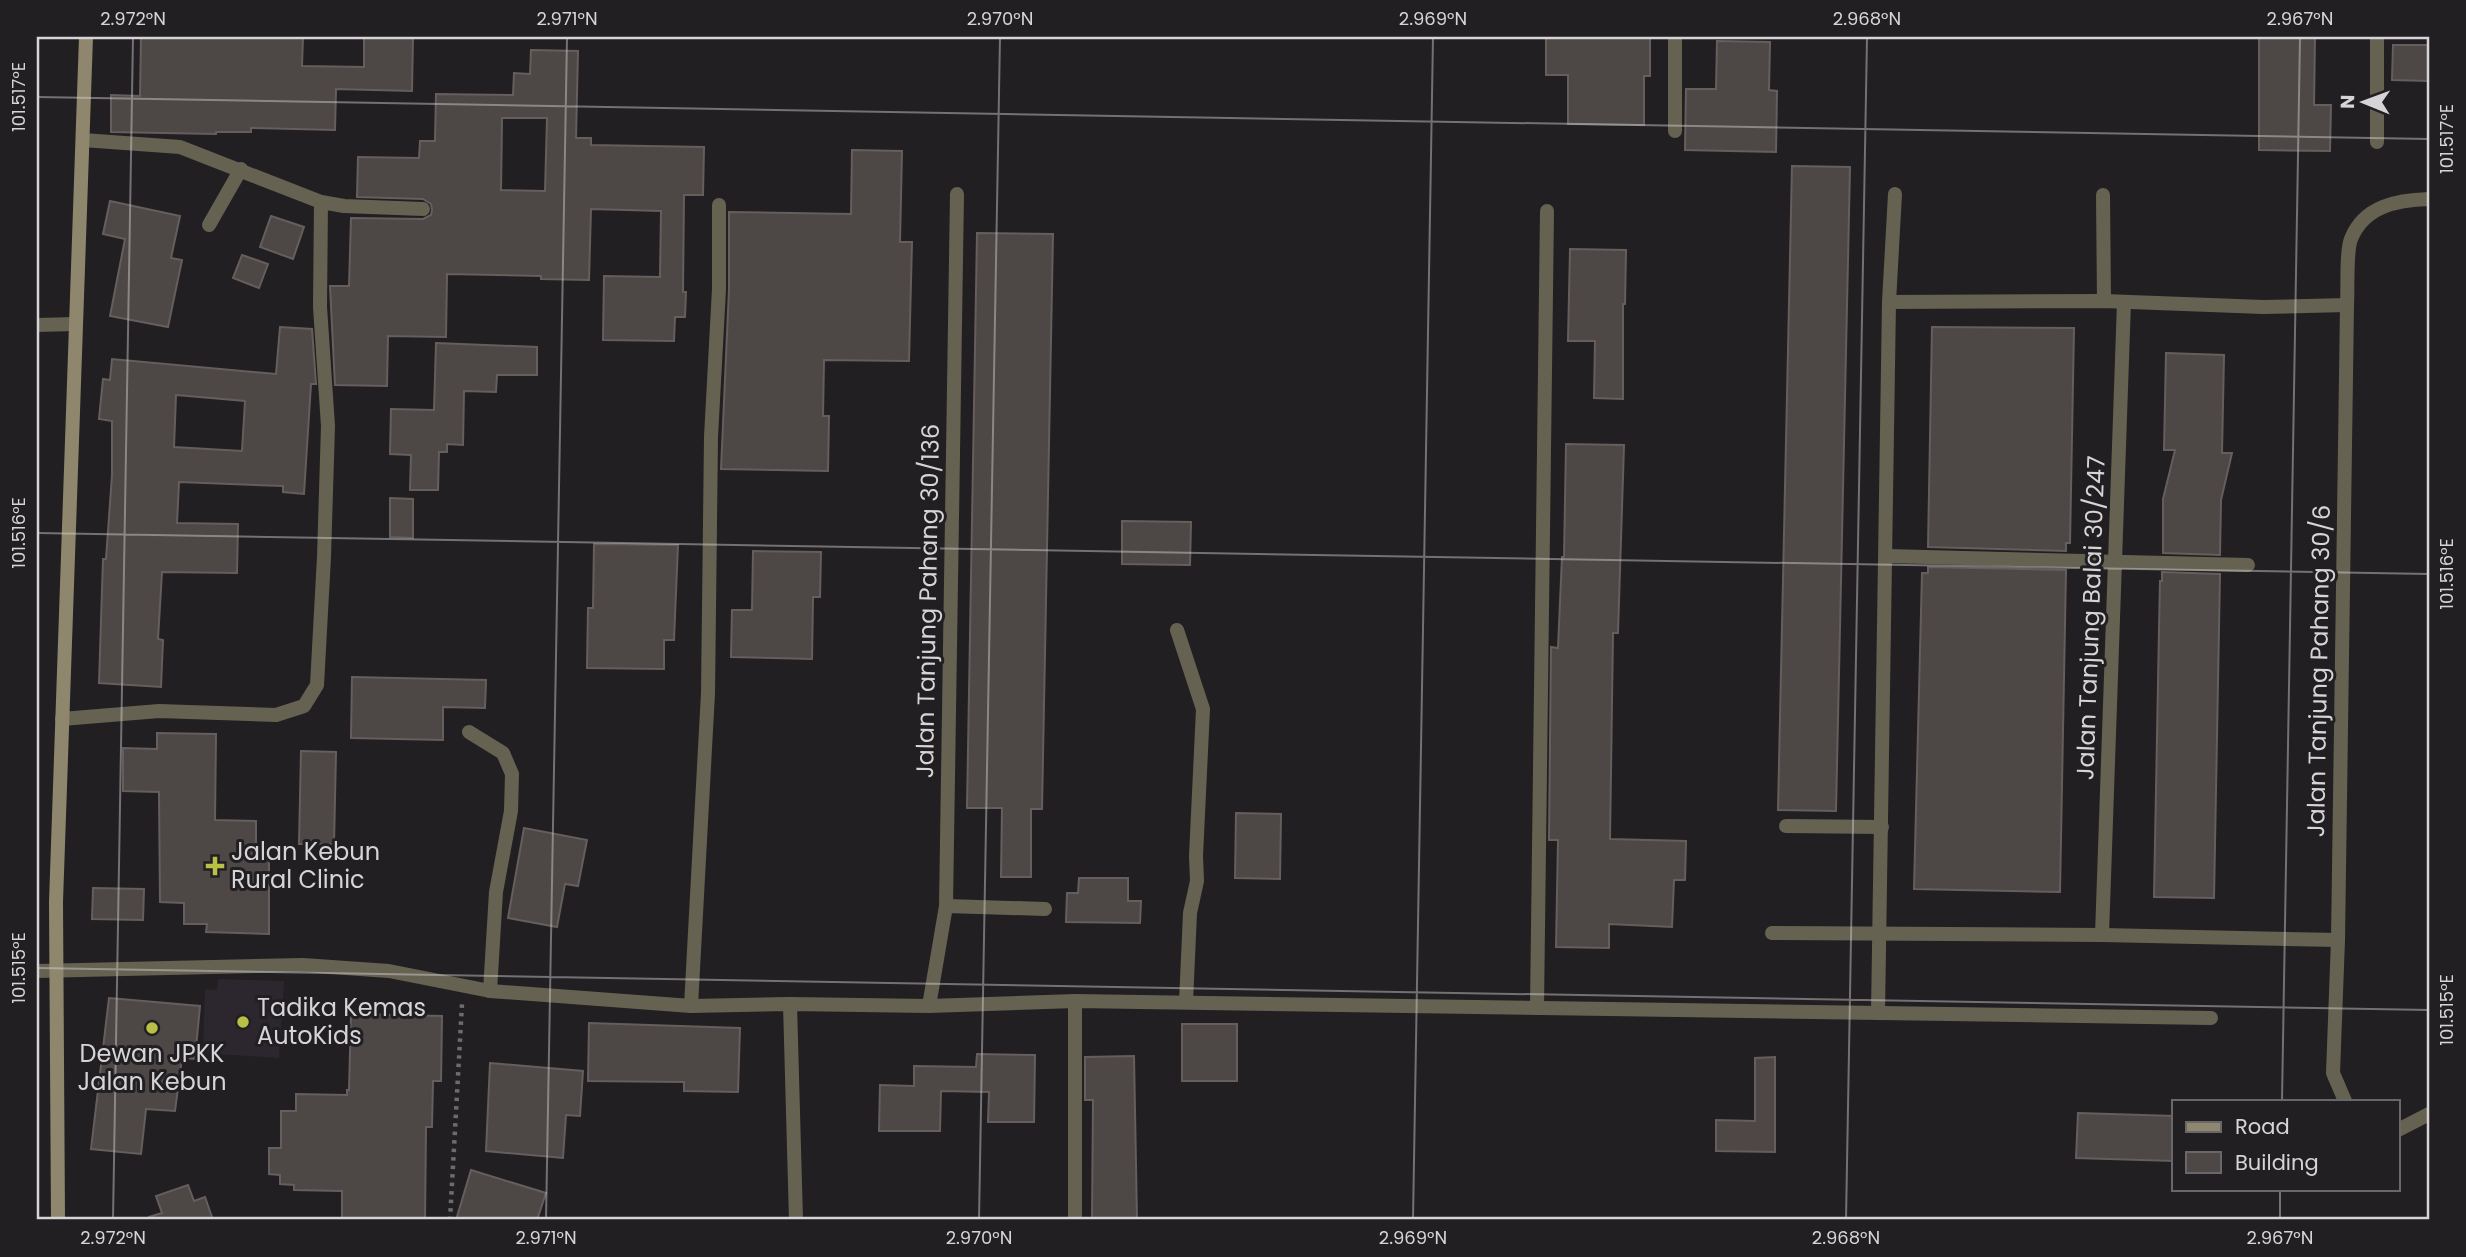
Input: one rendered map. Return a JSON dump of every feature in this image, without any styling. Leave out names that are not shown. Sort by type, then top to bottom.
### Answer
[{"type":"street","points":[[58,1220],[56,902],[86,37]]},
{"type":"street","points":[[1675,37],[1675,131]]},
{"type":"street","points":[[2377,37],[2377,142]]},
{"type":"street","points":[[83,140],[180,147],[321,202],[344,206],[423,209]]},
{"type":"street","points":[[209,225],[241,169]]},
{"type":"street","name":"Jalan Tanjung Pahang 30/136","points":[[929,1006],[946,906],[957,194]]},
{"type":"street","points":[[1878,1013],[1889,302],[1895,194]]},
{"type":"street","points":[[2103,195],[2104,301]]},
{"type":"street","name":"Jalan Tanjung Pahang 30/6","points":[[2345,1100],[2333,1073],[2338,940],[2347,305],[2351,240],[2369,212],[2385,205],[2429,199]]},
{"type":"street","points":[[62,719],[159,711],[276,715],[304,706],[317,685],[328,426],[320,307],[321,202]]},
{"type":"street","points":[[691,1006],[708,693],[711,437],[719,289],[719,205]]},
{"type":"street","points":[[1536,1007],[1547,211]]},
{"type":"street","points":[[1889,302],[2104,301],[2263,307],[2347,305]]},
{"type":"street","name":"Jalan Tanjung Balai 30/247","points":[[2102,934],[2124,302]]},
{"type":"street","points":[[37,325],[75,324]]},
{"type":"street","points":[[1886,556],[2248,565]]},
{"type":"street","points":[[1177,630],[1203,709],[1197,881],[1190,914],[1186,1002]]},
{"type":"street","points":[[469,732],[503,753],[512,774],[511,811],[496,892],[490,991]]},
{"type":"street","points":[[1786,826],[1882,827]]},
{"type":"street","points":[[946,906],[1045,909]]},
{"type":"street","points":[[1772,933],[2102,934],[2338,940]]},
{"type":"street","points":[[37,971],[303,965],[389,971],[490,991],[691,1006],[929,1006],[1075,1001],[2211,1017]]},
{"type":"street","points":[[1075,1001],[1075,1220]]},
{"type":"street","points":[[790,1004],[796,1220]]},
{"type":"street","points":[[2400,1129],[2429,1114]]},
{"type":"path","points":[[450,1220],[464,986]]},
{"type":"shaded area","name":"Tadika Kemas AutoKids","points":[[218,979],[284,981],[279,1058],[203,1053],[205,989],[217,990]]},
{"type":"building","points":[[141,37],[303,37],[302,66],[364,67],[364,37],[413,37],[412,91],[336,89],[335,130],[251,128],[251,132],[216,134],[111,132],[111,95],[140,96]]},
{"type":"building","points":[[1546,37],[1650,37],[1650,76],[1644,76],[1644,125],[1568,124],[1568,75],[1546,75]]},
{"type":"building","points":[[2259,37],[2315,37],[2314,105],[2331,105],[2330,151],[2259,150]]},
{"type":"building","points":[[1717,41],[1770,42],[1769,90],[1777,91],[1776,152],[1685,150],[1686,89],[1716,89]]},
{"type":"building","points":[[2393,45],[2429,45],[2429,81],[2392,80]]},
{"type":"building","points":[[531,50],[578,51],[576,138],[591,138],[591,145],[704,147],[703,195],[684,195],[685,317],[675,317],[674,341],[603,340],[604,276],[660,277],[661,211],[591,209],[589,280],[447,274],[446,337],[388,336],[387,386],[335,385],[330,286],[349,286],[351,218],[423,219],[431,215],[432,210],[431,204],[423,199],[357,197],[358,157],[419,158],[420,141],[435,141],[436,94],[513,95],[514,73],[530,74]],"holes":[[[502,118],[547,118],[545,191],[501,190]]]},
{"type":"building","points":[[852,150],[902,151],[900,242],[912,242],[909,361],[824,360],[823,416],[829,416],[828,471],[721,469],[729,289],[729,212],[851,214]]},
{"type":"building","points":[[1792,166],[1850,167],[1836,811],[1778,810]]},
{"type":"building","points":[[110,201],[180,216],[171,258],[182,260],[168,327],[110,316],[125,239],[103,234]]},
{"type":"building","points":[[271,216],[304,227],[293,259],[260,247]]},
{"type":"building","points":[[977,233],[1053,234],[1042,809],[1031,809],[1031,877],[1001,877],[1002,808],[967,808]]},
{"type":"building","points":[[1570,249],[1626,250],[1623,399],[1594,398],[1595,341],[1568,341]]},
{"type":"building","points":[[242,255],[268,264],[259,288],[233,278]]},
{"type":"building","points":[[280,327],[312,329],[316,384],[311,384],[304,494],[283,492],[283,486],[179,482],[177,523],[238,524],[237,573],[162,572],[158,639],[163,640],[161,687],[99,683],[103,559],[106,559],[112,475],[112,421],[99,419],[103,379],[110,380],[112,359],[276,374]],"holes":[[[176,395],[245,401],[242,451],[174,447]]]},
{"type":"building","points":[[1932,327],[2074,328],[2070,543],[2066,543],[2066,551],[1928,547]]},
{"type":"building","points":[[436,343],[537,347],[537,375],[497,375],[496,392],[464,391],[463,445],[447,444],[447,452],[439,452],[438,490],[410,490],[411,455],[390,454],[391,409],[434,410]]},
{"type":"building","points":[[2166,353],[2224,355],[2222,453],[2232,453],[2221,500],[2220,555],[2163,553],[2163,499],[2175,450],[2164,450]]},
{"type":"building","points":[[1566,444],[1624,445],[1618,633],[1613,633],[1610,839],[1686,841],[1685,880],[1674,880],[1672,927],[1609,924],[1609,948],[1556,947],[1558,840],[1549,840],[1551,647],[1558,648],[1564,557]]},
{"type":"building","points":[[390,498],[413,499],[413,538],[390,537]]},
{"type":"building","points":[[1122,521],[1191,522],[1190,565],[1122,564]]},
{"type":"building","points":[[594,544],[678,545],[674,640],[664,640],[664,669],[587,668],[588,608],[593,608]]},
{"type":"building","points":[[753,551],[821,552],[820,597],[813,597],[812,659],[731,657],[732,610],[752,610]]},
{"type":"building","points":[[1928,567],[2066,570],[2060,892],[1914,889],[1922,573],[1928,573]]},
{"type":"building","points":[[2162,572],[2220,574],[2214,898],[2154,897]]},
{"type":"building","points":[[352,677],[486,680],[485,708],[443,707],[443,740],[351,738]]},
{"type":"building","points":[[157,733],[216,734],[215,820],[256,821],[256,851],[269,851],[269,934],[206,932],[207,924],[184,924],[184,903],[160,902],[159,792],[123,791],[123,748],[157,749]]},
{"type":"building","points":[[301,751],[336,752],[334,844],[299,844]]},
{"type":"building","points":[[1236,813],[1281,814],[1280,879],[1235,878]]},
{"type":"building","points":[[524,828],[587,840],[578,886],[565,884],[557,927],[508,918]]},
{"type":"building","points":[[1079,878],[1128,878],[1128,901],[1141,901],[1140,923],[1066,922],[1067,893],[1078,893]]},
{"type":"building","points":[[93,888],[144,889],[143,920],[92,919]]},
{"type":"building","points":[[109,998],[200,1006],[195,1059],[182,1058],[175,1111],[146,1109],[141,1154],[91,1149]]},
{"type":"building","points":[[351,1014],[442,1016],[441,1081],[433,1081],[432,1127],[426,1127],[425,1220],[342,1220],[342,1191],[294,1190],[294,1185],[280,1184],[280,1175],[269,1174],[269,1148],[281,1148],[281,1111],[296,1111],[296,1094],[347,1095]]},
{"type":"building","points":[[589,1023],[740,1028],[738,1092],[684,1091],[684,1082],[588,1081]]},
{"type":"building","points":[[1182,1024],[1237,1024],[1237,1081],[1182,1081]]},
{"type":"building","points":[[977,1054],[1035,1055],[1034,1122],[988,1122],[989,1092],[941,1091],[940,1131],[879,1131],[880,1085],[914,1086],[914,1066],[976,1067]]},
{"type":"building","points":[[1134,1056],[1137,1220],[1092,1220],[1093,1100],[1085,1100],[1085,1057]]},
{"type":"building","points":[[1775,1057],[1775,1152],[1716,1151],[1716,1120],[1755,1121],[1755,1058]]},
{"type":"building","points":[[490,1063],[583,1071],[580,1116],[566,1115],[563,1158],[486,1151]]},
{"type":"building","points":[[2078,1113],[2172,1116],[2172,1161],[2076,1158]]},
{"type":"building","points":[[471,1170],[546,1193],[537,1220],[456,1220]]},
{"type":"building","points":[[188,1185],[194,1201],[205,1197],[213,1220],[150,1220],[149,1217],[162,1213],[156,1196]]},
{"type":"place","name":"Jalan Kebun Rural Clinic","points":[[215,866]]},
{"type":"place","name":"Tadika Kemas AutoKids","points":[[243,1022]]},
{"type":"place","name":"Dewan JPKK Jalan Kebun","points":[[152,1028]]}]
